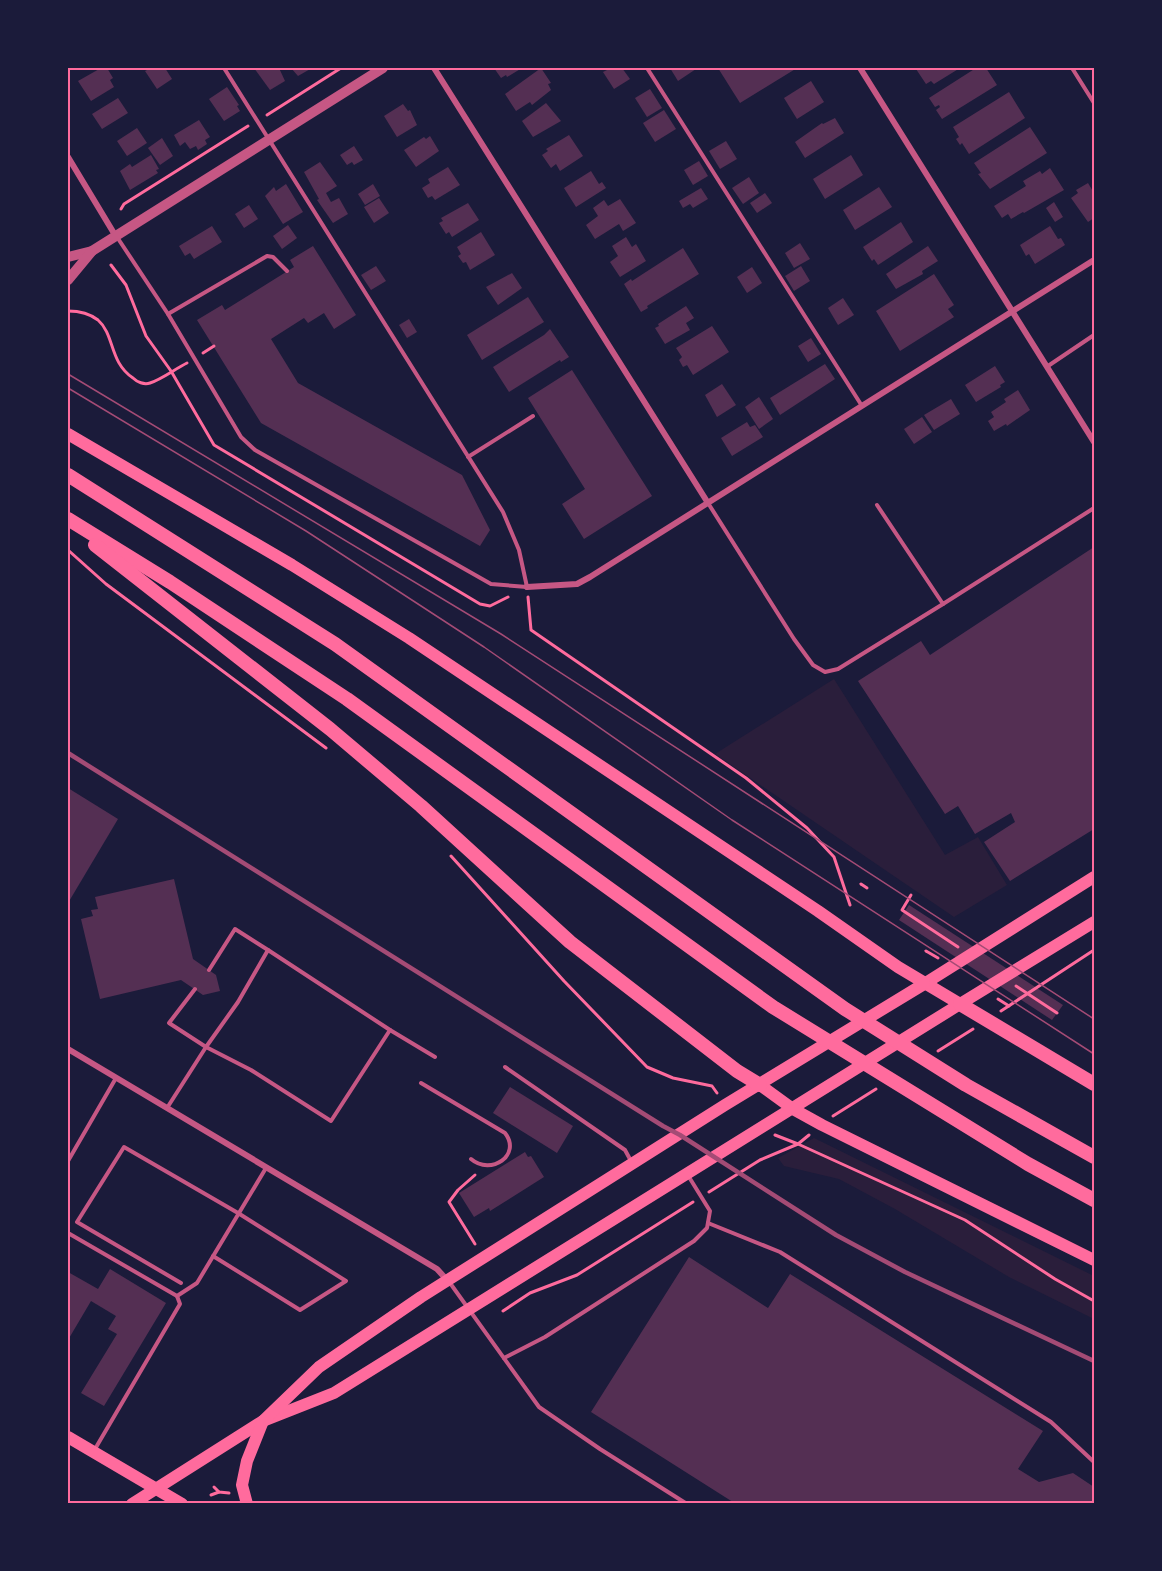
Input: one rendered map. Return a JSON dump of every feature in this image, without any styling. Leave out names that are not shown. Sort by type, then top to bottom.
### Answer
[{"type":"highway","points":[[68,476],[336,644],[844,1009],[966,1085],[1095,1157]]},
{"type":"highway","points":[[68,521],[190,595],[338,692],[773,1007],[1018,1158],[1095,1200]]},
{"type":"highway","points":[[68,521],[330,729],[421,806],[570,942],[729,1065],[760,1085]]},
{"type":"highway","points":[[960,1004],[1095,1084]]},
{"type":"main road","points":[[68,434],[292,565],[409,638],[924,984],[960,1004]]},
{"type":"main road","points":[[247,1503],[242,1485],[247,1461],[263,1421],[320,1366],[448,1280],[1095,877]]},
{"type":"main road","points":[[132,1503],[263,1421],[334,1393],[1095,922]]},
{"type":"main road","points":[[760,1085],[794,1109],[863,1146],[1095,1260]]},
{"type":"main road","points":[[68,1437],[154,1489],[182,1503]]},
{"type":"street","points":[[68,280],[92,251],[383,68]]},
{"type":"street","points":[[434,68],[708,503]]},
{"type":"street","points":[[860,68],[1095,441]]},
{"type":"street","points":[[68,157],[115,236]]},
{"type":"street","points":[[68,257],[92,251]]},
{"type":"street","points":[[527,587],[577,584],[1095,260]]},
{"type":"street","points":[[68,1049],[437,1269],[448,1280]]},
{"type":"lane","points":[[115,236],[168,314],[241,437],[255,450],[491,584],[527,587],[519,550],[503,512],[224,68]]},
{"type":"lane","points":[[647,68],[862,407]]},
{"type":"lane","points":[[1072,68],[1095,103]]},
{"type":"lane","points":[[168,314],[267,256],[273,257],[287,271]]},
{"type":"lane","points":[[1048,366],[1094,335]]},
{"type":"lane","points":[[468,457],[533,416]]},
{"type":"lane","points":[[708,503],[794,639],[813,665],[825,672],[838,669],[1095,508]]},
{"type":"lane","points":[[877,505],[943,604]]},
{"type":"lane","points":[[209,970],[236,929],[435,1057]]},
{"type":"lane","points":[[167,1108],[238,1002],[268,950]]},
{"type":"lane","points":[[195,989],[169,1023],[206,1047],[251,1070],[331,1121],[390,1030]]},
{"type":"lane","points":[[505,1067],[625,1150],[633,1164]]},
{"type":"lane","points":[[68,1161],[116,1078]]},
{"type":"lane","points":[[421,1083],[504,1133],[510,1139],[511,1147],[508,1153],[496,1164],[488,1167],[482,1166],[471,1159]]},
{"type":"lane","points":[[181,1283],[76,1222],[124,1147],[238,1213],[346,1281],[300,1310],[213,1256]]},
{"type":"lane","points":[[177,1296],[197,1282],[266,1167]]},
{"type":"lane","points":[[504,1358],[545,1337],[694,1241],[707,1228],[710,1211],[688,1174]]},
{"type":"lane","points":[[708,1223],[780,1252],[1051,1422],[1095,1462]]},
{"type":"lane","points":[[68,1233],[177,1296],[180,1304],[93,1452]]},
{"type":"lane","points":[[448,1280],[539,1407],[600,1449],[687,1503]]},
{"type":"path","points":[[121,209],[124,204],[341,68]]},
{"type":"path","points":[[111,265],[126,285],[147,336],[171,371],[214,445],[480,603],[490,606],[527,587],[531,630],[746,778],[807,828],[834,857],[850,905]]},
{"type":"path","points":[[68,312],[84,313],[98,320],[103,326],[119,365],[137,381],[149,383],[214,346]]},
{"type":"path","points":[[68,550],[106,584],[330,751]]},
{"type":"path","points":[[446,851],[564,981],[647,1067],[674,1078],[712,1086]]},
{"type":"path","points":[[861,884],[867,888]]},
{"type":"path","points":[[911,895],[902,910],[925,926]]},
{"type":"path","points":[[984,989],[1009,1006],[1095,950]]},
{"type":"path","points":[[926,951],[951,967]]},
{"type":"path","points":[[1035,998],[1057,1013]]},
{"type":"path","points":[[503,1311],[530,1293],[577,1275],[760,1160],[778,1150],[798,1144],[965,1220],[1055,1279],[1095,1301]]},
{"type":"path","points":[[475,1175],[458,1190],[449,1202],[476,1244]]},
{"type":"path","points":[[214,1486],[219,1492]]},
{"type":"path","points":[[211,1495],[219,1492],[229,1493]]},
{"type":"shaded area","points":[[834,679],[945,855],[978,837],[1007,885],[954,917],[715,754]]},
{"type":"shaded area","points":[[814,1138],[1094,1276],[1094,1319],[1009,1277],[895,1209],[839,1179],[784,1166],[778,1158]]},
{"type":"building","points":[[101,68],[107,68],[113,78],[110,80],[114,87],[91,101],[78,81]]},
{"type":"building","points":[[151,68],[165,68],[172,79],[157,89],[145,71]]},
{"type":"building","points":[[254,68],[279,68],[285,81],[270,90]]},
{"type":"building","points":[[291,68],[312,68],[298,76]]},
{"type":"building","points":[[494,68],[522,68],[501,78]]},
{"type":"building","points":[[541,68],[551,83],[548,84],[551,90],[532,105],[530,102],[516,111],[505,94]]},
{"type":"building","points":[[611,68],[622,68],[630,79],[614,89],[603,72]]},
{"type":"building","points":[[670,68],[695,68],[696,69],[678,81]]},
{"type":"building","points":[[718,68],[797,68],[740,103]]},
{"type":"building","points":[[960,68],[934,84],[931,81],[926,84],[916,69]]},
{"type":"building","points":[[976,68],[986,68],[997,85],[942,119],[936,110],[940,107],[939,105],[935,107],[929,98]]},
{"type":"building","points":[[811,81],[824,102],[797,119],[784,98]]},
{"type":"building","points":[[227,87],[239,105],[237,106],[240,111],[224,121],[209,99]]},
{"type":"building","points":[[650,89],[662,108],[647,117],[635,98]]},
{"type":"building","points":[[1009,92],[1025,118],[969,154],[962,143],[960,145],[956,139],[959,137],[953,127]]},
{"type":"building","points":[[118,98],[128,113],[102,129],[92,114]]},
{"type":"building","points":[[546,103],[561,121],[533,137],[522,121]]},
{"type":"building","points":[[403,104],[408,111],[410,110],[417,125],[397,137],[384,116]]},
{"type":"building","points":[[664,110],[676,129],[655,142],[643,123]]},
{"type":"building","points":[[835,118],[844,133],[805,158],[795,142],[822,123]]},
{"type":"building","points":[[199,120],[210,137],[205,140],[207,144],[198,150],[196,146],[190,149],[185,142],[180,146],[174,135]]},
{"type":"building","points":[[1030,127],[1047,153],[990,189],[978,174],[981,173],[974,163]]},
{"type":"building","points":[[137,128],[147,143],[127,156],[117,141]]},
{"type":"building","points":[[569,135],[583,156],[560,171],[556,164],[551,168],[542,155],[548,151],[546,149]]},
{"type":"building","points":[[430,136],[439,151],[416,167],[404,150],[424,137],[426,139]]},
{"type":"building","points":[[162,138],[173,156],[160,165],[148,148]]},
{"type":"building","points":[[726,141],[737,159],[720,169],[709,151]]},
{"type":"building","points":[[354,146],[363,160],[354,165],[352,162],[347,165],[340,155]]},
{"type":"building","points":[[151,155],[159,169],[156,170],[158,173],[130,190],[120,171],[130,164],[132,167]]},
{"type":"building","points":[[851,155],[863,175],[825,199],[813,179]]},
{"type":"building","points":[[699,161],[708,176],[693,185],[684,170]]},
{"type":"building","points":[[320,162],[337,186],[326,193],[331,202],[339,198],[348,214],[333,223],[317,200],[319,199],[304,172]]},
{"type":"building","points":[[448,167],[460,185],[435,200],[432,196],[428,198],[422,188],[430,183],[428,179]]},
{"type":"building","points":[[1050,168],[1064,190],[1011,219],[1008,214],[1002,218],[994,206],[1026,186],[1023,181],[1040,171],[1042,174]]},
{"type":"building","points":[[591,171],[599,184],[602,182],[606,188],[576,207],[564,188]]},
{"type":"building","points":[[749,177],[759,193],[743,204],[732,188]]},
{"type":"building","points":[[1088,183],[1094,193],[1094,218],[1088,222],[1071,198],[1078,193],[1076,190]]},
{"type":"building","points":[[286,184],[303,212],[283,224],[265,196],[274,187],[276,191]]},
{"type":"building","points":[[373,184],[380,196],[365,205],[358,194]]},
{"type":"building","points":[[879,187],[892,207],[855,230],[843,210]]},
{"type":"building","points":[[701,188],[708,199],[693,208],[690,204],[683,208],[679,201]]},
{"type":"building","points":[[765,193],[772,203],[757,213],[750,203]]},
{"type":"building","points":[[379,198],[389,213],[374,223],[364,207]]},
{"type":"building","points":[[620,199],[636,223],[623,231],[619,224],[595,239],[586,225],[598,216],[593,208],[604,200],[608,206]]},
{"type":"building","points":[[1054,202],[1063,217],[1055,222],[1046,208]]},
{"type":"building","points":[[468,203],[479,220],[452,237],[449,232],[446,234],[439,223],[443,221],[441,218]]},
{"type":"building","points":[[249,205],[258,219],[244,228],[235,214]]},
{"type":"building","points":[[901,222],[913,242],[878,265],[874,259],[872,261],[863,247]]},
{"type":"building","points":[[288,225],[297,238],[282,249],[273,236]]},
{"type":"building","points":[[212,226],[222,242],[194,259],[190,253],[185,256],[179,246]]},
{"type":"building","points":[[1050,226],[1065,245],[1035,264],[1029,254],[1026,256],[1020,245]]},
{"type":"building","points":[[481,232],[495,255],[470,270],[466,262],[463,263],[458,256],[461,254],[457,247]]},
{"type":"building","points":[[626,237],[632,247],[636,244],[646,261],[620,277],[610,262],[618,256],[612,246]]},
{"type":"building","points":[[800,243],[810,259],[794,268],[785,253]]},
{"type":"building","points":[[313,246],[356,315],[334,329],[324,313],[308,323],[304,318],[271,339],[298,383],[462,475],[490,530],[480,546],[261,423],[197,320],[222,305],[225,310],[294,267],[290,260]]},
{"type":"building","points":[[928,246],[938,261],[922,271],[923,274],[896,289],[886,274]]},
{"type":"building","points":[[683,248],[699,274],[641,312],[624,284]]},
{"type":"building","points":[[376,266],[386,281],[371,290],[361,275]]},
{"type":"building","points":[[801,266],[810,281],[794,291],[785,276]]},
{"type":"building","points":[[752,267],[762,283],[747,293],[737,277]]},
{"type":"building","points":[[512,273],[522,288],[498,305],[486,287]]},
{"type":"building","points":[[934,274],[954,305],[948,309],[954,317],[900,351],[876,311]]},
{"type":"building","points":[[528,297],[544,322],[482,360],[467,335]]},
{"type":"building","points":[[843,298],[854,315],[838,325],[828,308]]},
{"type":"building","points":[[686,306],[694,318],[686,323],[690,330],[665,344],[655,328]]},
{"type":"building","points":[[409,319],[417,332],[407,338],[399,325]]},
{"type":"building","points":[[712,326],[729,352],[693,375],[687,365],[683,367],[679,360],[682,357],[676,348]]},
{"type":"building","points":[[550,329],[569,357],[561,362],[560,360],[509,392],[493,367]]},
{"type":"building","points":[[811,338],[821,354],[808,362],[798,346]]},
{"type":"building","points":[[825,364],[835,379],[780,415],[770,398]]},
{"type":"building","points":[[995,366],[1005,382],[1000,385],[1001,387],[976,402],[965,385]]},
{"type":"building","points":[[572,370],[652,496],[584,539],[562,504],[585,489],[528,398]]},
{"type":"building","points":[[722,384],[736,405],[717,417],[705,395]]},
{"type":"building","points":[[1018,390],[1030,410],[1007,426],[1006,424],[994,431],[988,421],[994,417],[991,412],[1006,402],[1004,399]]},
{"type":"building","points":[[759,397],[773,419],[759,429],[745,407]]},
{"type":"building","points":[[951,399],[960,414],[934,430],[924,415]]},
{"type":"building","points":[[922,417],[932,432],[914,444],[904,429]]},
{"type":"building","points":[[747,422],[750,427],[755,425],[763,437],[732,456],[721,438]]},
{"type":"building","points":[[1094,547],[1094,829],[1010,881],[984,842],[1015,822],[1011,813],[975,834],[958,806],[945,814],[858,681],[921,641],[930,655]]},
{"type":"building","points":[[68,788],[118,819],[68,903]]},
{"type":"building","points":[[174,879],[193,959],[216,975],[220,991],[203,995],[181,980],[100,999],[81,919],[93,916],[91,910],[98,909],[95,897]]},
{"type":"building","points":[[909,905],[1063,1005],[1052,1020],[899,920]]},
{"type":"building","points":[[510,1087],[573,1126],[557,1153],[493,1113]]},
{"type":"building","points":[[525,1152],[528,1157],[531,1156],[544,1177],[490,1211],[489,1208],[474,1217],[459,1193]]},
{"type":"building","points":[[689,1257],[768,1308],[790,1274],[1043,1431],[1018,1469],[1039,1482],[1073,1473],[1094,1487],[1094,1504],[736,1504],[591,1412]]},
{"type":"building","points":[[110,1269],[166,1303],[104,1406],[81,1393],[117,1334],[108,1329],[116,1316],[91,1301],[68,1340],[68,1272],[98,1289]]},
{"type":"tram line","points":[[68,374],[501,634],[1094,1019]]},
{"type":"tram line","points":[[68,388],[306,531],[484,647],[732,820],[1094,1054]]},
{"type":"railway","points":[[68,753],[836,1235],[905,1272],[1094,1361]]}]
